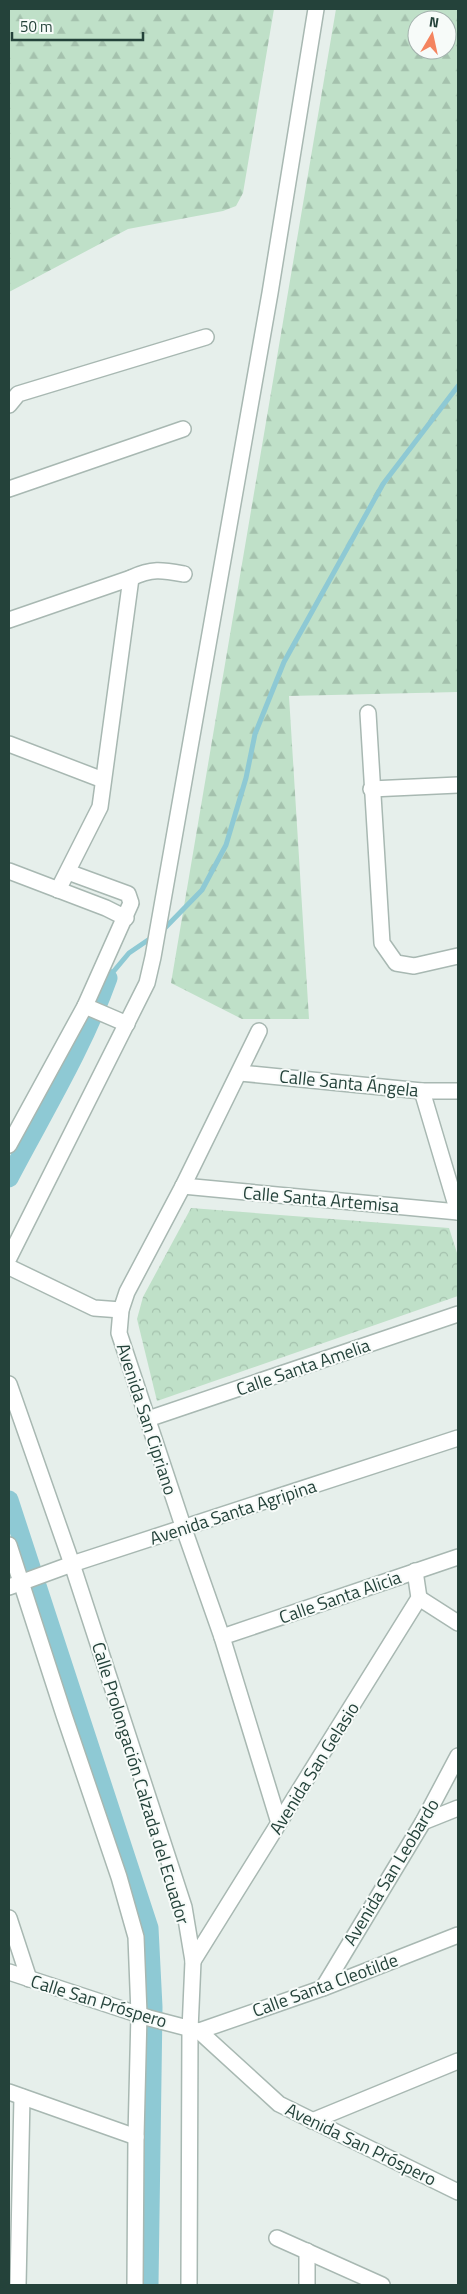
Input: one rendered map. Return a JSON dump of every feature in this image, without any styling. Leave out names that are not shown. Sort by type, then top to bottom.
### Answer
[{"type":"street","points":[[9,1258],[147,983],[155,948],[268,302],[316,9]]},
{"type":"street","points":[[9,405],[18,394],[206,337]]},
{"type":"street","points":[[9,489],[182,429]]},
{"type":"street","points":[[9,620],[131,578],[146,571],[155,570],[184,574]]},
{"type":"street","points":[[58,890],[100,808],[131,578]]},
{"type":"street","points":[[368,714],[382,943],[396,963],[414,966],[458,956]]},
{"type":"street","points":[[9,744],[103,780]]},
{"type":"street","points":[[372,789],[458,785]]},
{"type":"street","points":[[9,872],[106,908],[126,918]]},
{"type":"street","points":[[9,1144],[85,1006],[126,918],[131,903],[128,894],[68,872]]},
{"type":"street","points":[[85,1006],[127,1024]]},
{"type":"street","name":"Avenida San Cipriano","points":[[259,1031],[183,1186],[127,1292],[121,1310],[119,1327],[122,1344],[222,1637],[279,1824]]},
{"type":"street","name":"Calle Santa Ángela","points":[[240,1072],[422,1091],[458,1091]]},
{"type":"street","points":[[422,1091],[458,1212]]},
{"type":"street","name":"Calle Santa Artemisa","points":[[183,1186],[458,1212]]},
{"type":"street","points":[[9,1267],[94,1308],[121,1310]]},
{"type":"street","name":"Calle Santa Amelia","points":[[148,1419],[458,1314]]},
{"type":"street","name":"Calle Prolongación Calzada del Ecuador","points":[[9,1384],[72,1564],[184,1907],[193,1961],[195,2030],[189,2285]]},
{"type":"street","name":"Avenida Santa Agripina","points":[[21,1583],[72,1564],[458,1438]]},
{"type":"street","points":[[9,1545],[119,1876],[136,1936],[144,2016],[136,2137],[135,2285]]},
{"type":"street","name":"Calle Santa Alicia","points":[[222,1637],[458,1557]]},
{"type":"street","points":[[415,1571],[419,1598],[458,1623]]},
{"type":"street","name":"Avenida San Gelasio","points":[[193,1961],[419,1598]]},
{"type":"street","name":"Avenida San Leobardo","points":[[323,1988],[422,1822],[458,1756]]},
{"type":"street","points":[[422,1822],[458,1808]]},
{"type":"street","points":[[9,1918],[29,1980]]},
{"type":"street","name":"Calle Santa Cleotilde","points":[[195,2030],[323,1988],[458,1934]]},
{"type":"street","name":"Calle San Próspero","points":[[9,1972],[144,2016],[195,2030]]},
{"type":"street","name":"Avenida San Próspero","points":[[195,2030],[279,2104],[455,2188]]},
{"type":"street","points":[[312,2121],[458,2061]]},
{"type":"street","points":[[18,2285],[13,2218],[15,2095],[136,2137]]},
{"type":"street","points":[[277,2238],[382,2285]]},
{"type":"street","points":[[307,2251],[307,2285]]},
{"type":"green space","points":[[9,9],[274,9],[243,193],[236,206],[223,211],[128,229],[9,292]]},
{"type":"green space","points":[[336,9],[458,9],[458,692],[289,696],[309,1019],[242,1019],[171,983]]},
{"type":"green space","points":[[191,1208],[449,1228],[458,1256],[458,1296],[157,1401],[137,1319],[143,1297]]},
{"type":"waterway","points":[[163,930],[202,890],[226,845],[246,778],[255,734],[284,662],[383,484],[458,386]]},
{"type":"waterway","points":[[108,978],[129,953],[154,936]]},
{"type":"waterway","points":[[9,1178],[75,1055],[108,978]]},
{"type":"waterway","points":[[9,1500],[149,1928],[153,2007],[149,2285]]}]
